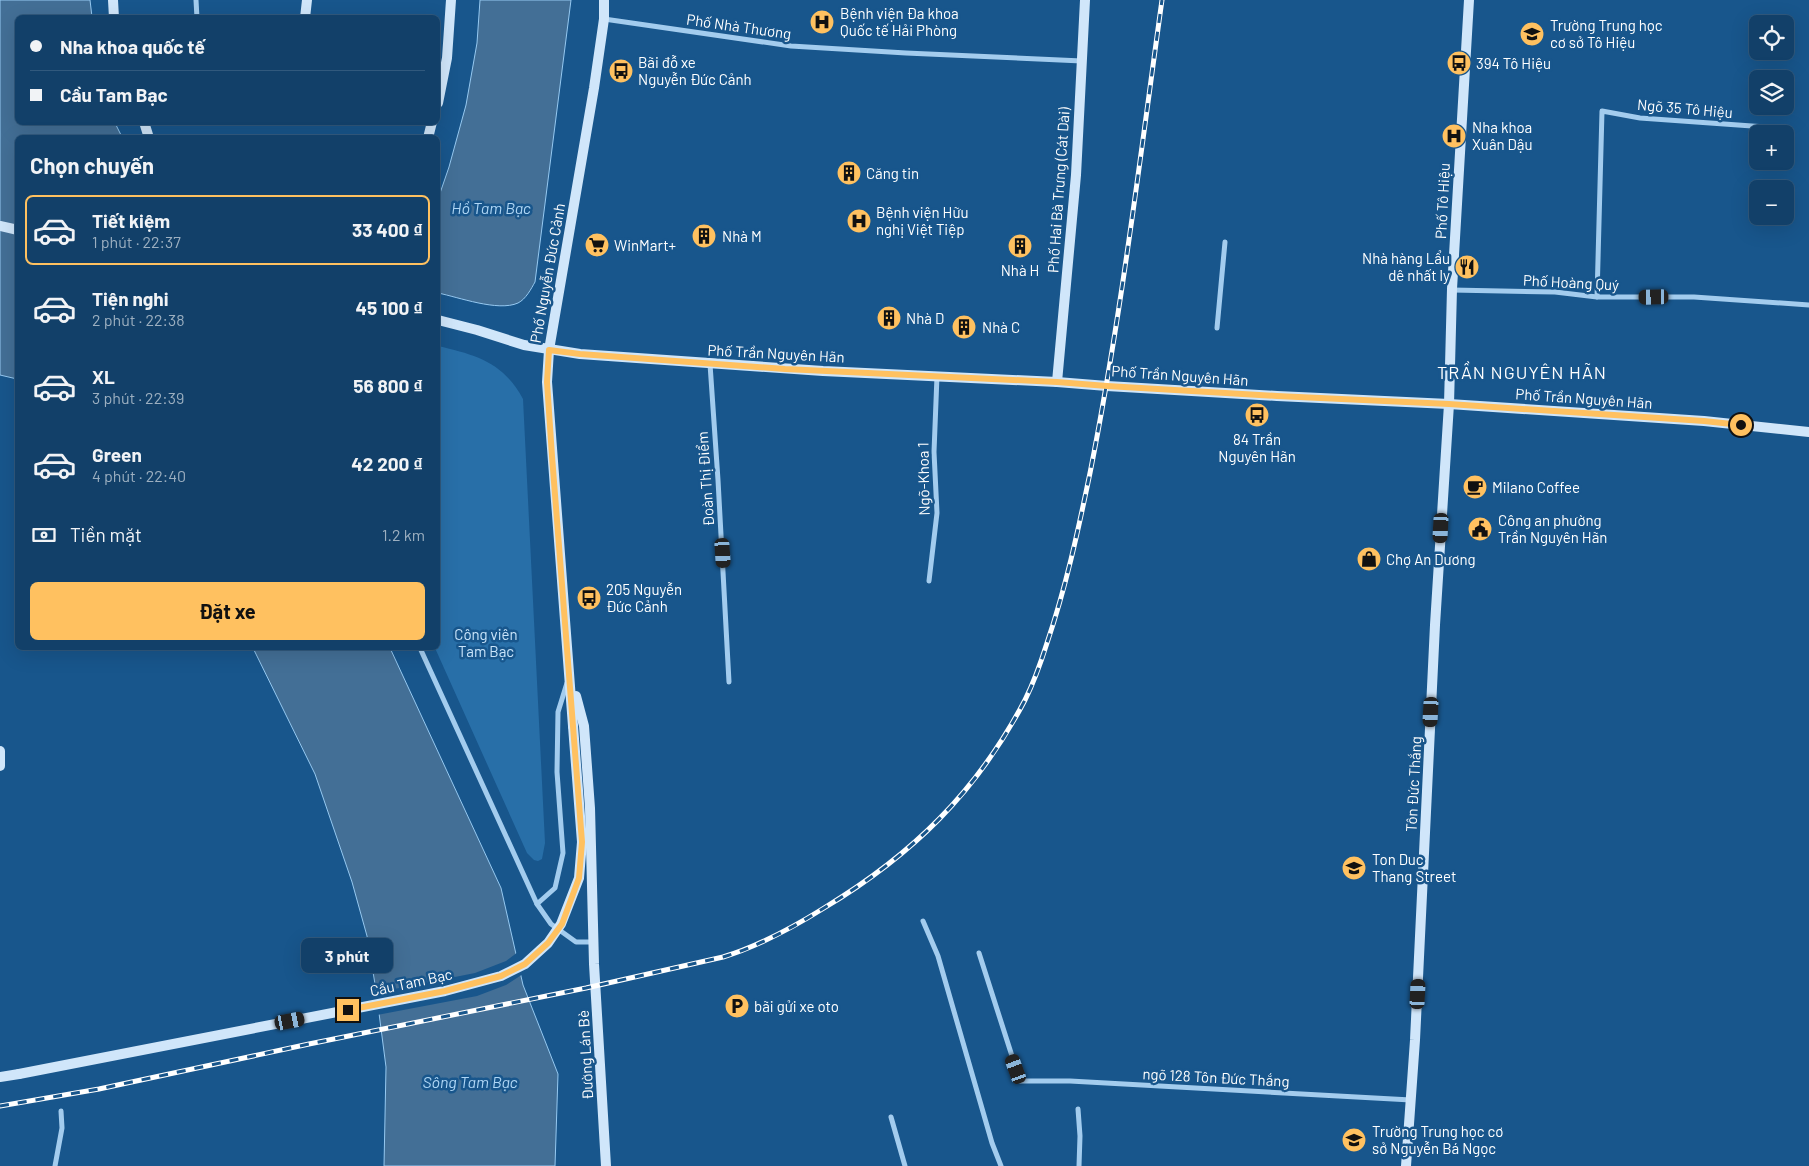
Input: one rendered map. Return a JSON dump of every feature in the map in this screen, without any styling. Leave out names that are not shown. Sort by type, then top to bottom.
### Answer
[{"type":"main road","points":[[113,0],[114,15]]},
{"type":"main road","points":[[305,15],[306,0]]},
{"type":"main road","points":[[440,80],[451,0]]},
{"type":"main road","name":"Phố Nguyễn Đức Cảnh","points":[[573,726],[547,382],[549,350],[594,88],[604,19],[604,0]]},
{"type":"main road","name":"Phố Hai Bà Trưng (Cát Dài)","points":[[1057,382],[1076,175],[1085,0]]},
{"type":"main road","name":"Phố Tô Hiệu","points":[[1449,404],[1452,290],[1469,0]]},
{"type":"main road","points":[[0,226],[15,229]]},
{"type":"main road","name":"Phố Trần Nguyên Hãn","points":[[440,321],[524,345],[549,350],[710,364],[1449,404],[1704,421],[1809,432]]},
{"type":"main road","name":"Tôn Đức Thắng","points":[[1406,1166],[1416,1040],[1435,625],[1449,404]]},
{"type":"main road","name":"Phố Nguyễn Đức Cảnh","points":[[570,673],[584,726],[590,808],[593,942]]},
{"type":"main road","name":"Cầu Tam Bạc","points":[[0,1077],[445,991],[501,976],[525,964],[548,943],[562,924],[579,878],[582,842],[573,726]]},
{"type":"main road","points":[[0,751],[1,766]]},
{"type":"main road","name":"Đường Lán Bè","points":[[593,942],[606,1166]]},
{"type":"street","points":[[196,0],[197,15]]},
{"type":"street","name":"Phố Nhà Thương","points":[[604,19],[791,46],[906,54],[1082,61]]},
{"type":"street","name":"Ngõ 35 Tô Hiệu","points":[[1597,296],[1602,111],[1640,118],[1749,126]]},
{"type":"street","points":[[1217,328],[1225,242]]},
{"type":"street","name":"Phố Hoàng Quý","points":[[1452,290],[1554,292],[1597,296],[1694,297],[1809,305]]},
{"type":"street","name":"Đoàn Thị Điểm","points":[[710,364],[729,682]]},
{"type":"street","name":"Ngõ-Khoa 1","points":[[929,581],[936,513],[934,452],[937,376]]},
{"type":"street","points":[[421,650],[537,904],[551,924],[576,942],[593,942]]},
{"type":"street","points":[[537,904],[555,888],[563,853],[557,772],[558,712],[570,673]]},
{"type":"street","points":[[923,921],[938,956],[992,1143],[1001,1166]]},
{"type":"street","name":"ngõ 128 Tôn Đức Thắng","points":[[979,953],[1020,1081],[1088,1082],[1411,1100]]},
{"type":"street","points":[[1078,1109],[1080,1136],[1079,1166]]},
{"type":"street","points":[[55,1166],[62,1128],[61,1111]]},
{"type":"street","points":[[891,1117],[905,1166]]},
{"type":"green space","name":"Công viên Tam Bạc","points":[[440,347],[476,357],[497,368],[507,376],[523,399],[545,843],[542,859],[534,860],[527,853],[436,650],[440,650]]},
{"type":"water","points":[[0,0],[90,0],[92,15],[15,15],[15,125],[116,125],[121,135],[15,135],[15,379],[0,375]]},
{"type":"water","name":"Hồ Tam Bạc","points":[[480,0],[571,0],[535,282],[523,299],[518,303],[510,305],[489,305],[440,293],[440,193],[466,105],[477,43]]},
{"type":"water","name":"Sông Tam Bạc","points":[[254,650],[391,650],[501,888],[523,985],[558,1074],[555,1166],[384,1166],[386,1067],[367,936],[352,882],[315,774]]},
{"type":"pier","points":[[518,952],[523,974],[506,985],[477,996],[377,1015],[374,993],[475,973],[506,961]]},
{"type":"railway","points":[[0,1106],[99,1089],[586,988],[723,957],[762,942],[856,888],[886,866],[940,819],[986,764],[1025,700],[1054,622],[1066,580],[1090,473],[1111,356],[1162,0]]},
{"type":"place","name":"Bệnh viện Đa khoa Quốc tế Hải Phòng","points":[[822,22]]},
{"type":"place","name":"Trường Trung học cơ sở Tô Hiệu","points":[[1532,34]]},
{"type":"place","name":"394 Tô Hiệu","points":[[1459,63]]},
{"type":"place","name":"Bãi đỗ xe Nguyễn Đức Cảnh","points":[[621,71]]},
{"type":"place","name":"Nha khoa Xuân Dậu","points":[[1454,136]]},
{"type":"place","name":"Căng tin","points":[[849,173]]},
{"type":"place","name":"Bệnh viện Hữu nghị Việt Tiệp","points":[[859,221]]},
{"type":"place","name":"Nhà M","points":[[704,236]]},
{"type":"place","name":"WinMart+","points":[[597,245]]},
{"type":"place","name":"Nhà H","points":[[1020,246]]},
{"type":"place","name":"Nhà hàng Lẩu dê nhất ly","points":[[1467,267]]},
{"type":"place","name":"Nhà D","points":[[889,318]]},
{"type":"place","name":"Nhà C","points":[[964,327]]},
{"type":"place","name":"84 Trần Nguyên Hãn","points":[[1257,415]]},
{"type":"place","name":"Milano Coffee","points":[[1475,487]]},
{"type":"place","name":"Công an phường Trần Nguyên Hãn","points":[[1480,529]]},
{"type":"place","name":"Chợ An Dương","points":[[1369,559]]},
{"type":"place","name":"205 Nguyễn Đức Cảnh","points":[[589,598]]},
{"type":"place","name":"Ton Duc Thang Street","points":[[1354,868]]},
{"type":"place","name":"bãi gửi xe oto","points":[[737,1006]]},
{"type":"place","name":"Trường Trung học cơ sở Nguyễn Bá Ngọc","points":[[1354,1140]]},
{"type":"district","name":"TRẦN NGUYÊN HÃN","points":[[1522,372]]},
{"type":"route","points":[[348,1010],[445,991],[501,976],[525,964],[548,943],[562,924],[579,878],[582,842],[547,382],[549,350],[580,354],[823,371],[1449,404],[1741,425]]}]
